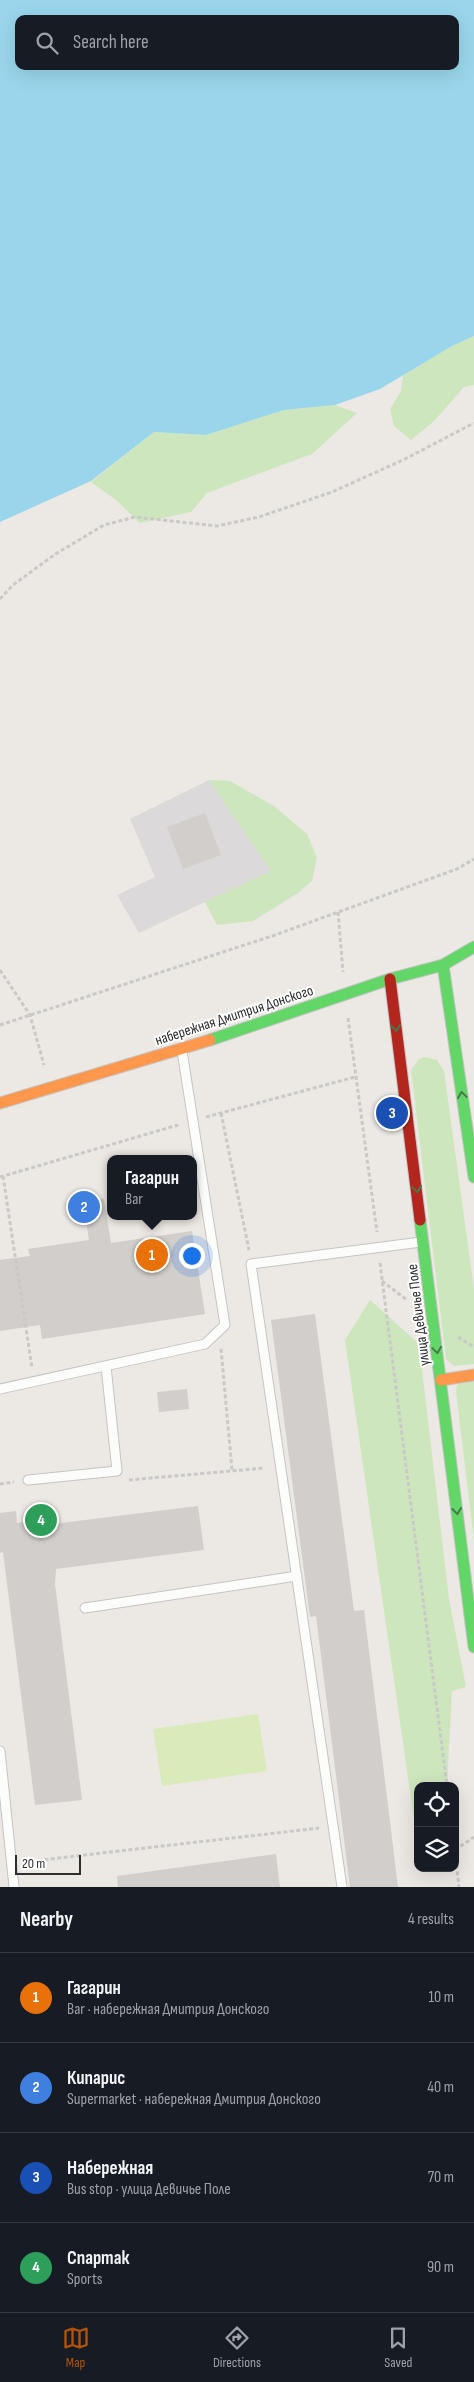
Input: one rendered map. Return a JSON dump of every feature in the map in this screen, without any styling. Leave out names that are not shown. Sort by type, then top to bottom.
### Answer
[{"type":"street","name":"набережная Дмитрия Донского","points":[[0,1103],[181,1050],[390,979],[443,965],[474,947]]},
{"type":"street","points":[[443,965],[474,1177]]},
{"type":"street","name":"улица Девичье Поле","points":[[390,979],[474,1647]]},
{"type":"street","points":[[441,1380],[474,1374]]},
{"type":"lane","points":[[0,1389],[205,1344],[226,1324],[181,1050]]},
{"type":"lane","points":[[342,1887],[251,1264],[424,1241]]},
{"type":"lane","points":[[28,1480],[117,1471],[106,1366]]},
{"type":"lane","points":[[85,1608],[296,1576]]},
{"type":"lane","points":[[0,1751],[14,1887]]},
{"type":"path","points":[[0,599],[13,585],[54,555],[104,525],[135,517],[217,526],[259,517],[332,492],[404,460],[474,423]]},
{"type":"path","points":[[0,1025],[275,935],[456,869],[474,859]]},
{"type":"path","points":[[338,912],[346,994],[446,1782]]},
{"type":"path","points":[[0,970],[30,1015],[50,1088]]},
{"type":"path","points":[[221,1113],[251,1264]]},
{"type":"path","points":[[3,1176],[34,1381]]},
{"type":"path","points":[[222,1365],[232,1470]]},
{"type":"path","points":[[117,1471],[122,1480],[280,1466]]},
{"type":"path","points":[[12,1863],[333,1826]]},
{"type":"path","points":[[459,1848],[474,1837]]},
{"type":"path","points":[[457,1872],[459,1887]]},
{"type":"shaded area","points":[[209,780],[271,871],[139,933],[117,895],[155,877],[130,819]]},
{"type":"green space","points":[[474,336],[474,385],[464,387],[434,421],[411,440],[394,426],[390,409],[401,391],[403,375],[452,346]]},
{"type":"green space","points":[[335,405],[357,413],[312,454],[207,493],[191,512],[140,523],[116,500],[91,482],[154,432],[206,435],[284,410]]},
{"type":"green space","points":[[209,780],[230,781],[274,806],[307,834],[317,857],[312,881],[298,893],[253,921],[217,925],[205,902],[271,871]]},
{"type":"green space","points":[[425,1057],[437,1060],[444,1071],[474,1289],[474,1364],[454,1366],[446,1359],[411,1070],[419,1059]]},
{"type":"green space","points":[[370,1300],[419,1344],[449,1599],[466,1687],[452,1691],[447,1782],[414,1782],[414,1819],[345,1340]]},
{"type":"green space","points":[[474,1379],[474,1540],[456,1392],[457,1385]]},
{"type":"green space","points":[[258,1714],[267,1771],[162,1786],[153,1729]]},
{"type":"water","points":[[0,0],[474,0],[474,336],[452,346],[380,389],[335,405],[284,410],[206,435],[154,432],[91,481],[0,522]]},
{"type":"building","points":[[205,813],[221,855],[183,869],[167,827]]},
{"type":"building","points":[[104,1199],[111,1243],[192,1231],[205,1314],[42,1339],[40,1325],[0,1331],[0,1260],[30,1256],[28,1249],[89,1240],[83,1202]]},
{"type":"building","points":[[315,1314],[354,1611],[364,1610],[398,1887],[350,1887],[316,1616],[310,1617],[271,1320]]},
{"type":"building","points":[[187,1389],[189,1409],[159,1412],[157,1392]]},
{"type":"building","points":[[198,1506],[204,1550],[56,1569],[55,1584],[82,1800],[35,1805],[3,1552],[0,1553],[0,1513],[16,1511],[17,1523],[52,1519],[53,1524]]},
{"type":"building","points":[[276,1854],[280,1887],[118,1887],[117,1876]]},
{"type":"traffic: fast","points":[[210,1040],[390,979],[443,965],[474,947]]},
{"type":"traffic: fast","points":[[443,965],[474,1177]]},
{"type":"traffic: fast","points":[[420,1220],[474,1647]]},
{"type":"traffic: slow","points":[[0,1103],[210,1040]]},
{"type":"traffic: slow","points":[[441,1380],[474,1375]]},
{"type":"traffic: jam","points":[[390,979],[420,1220]]},
{"type":"place","name":"Набережная","points":[[392,1113]]},
{"type":"place","name":"Кипарис","points":[[84,1207]]},
{"type":"place","name":"Гагарин","points":[[152,1255]]},
{"type":"place","name":"Спартак","points":[[41,1520]]}]
